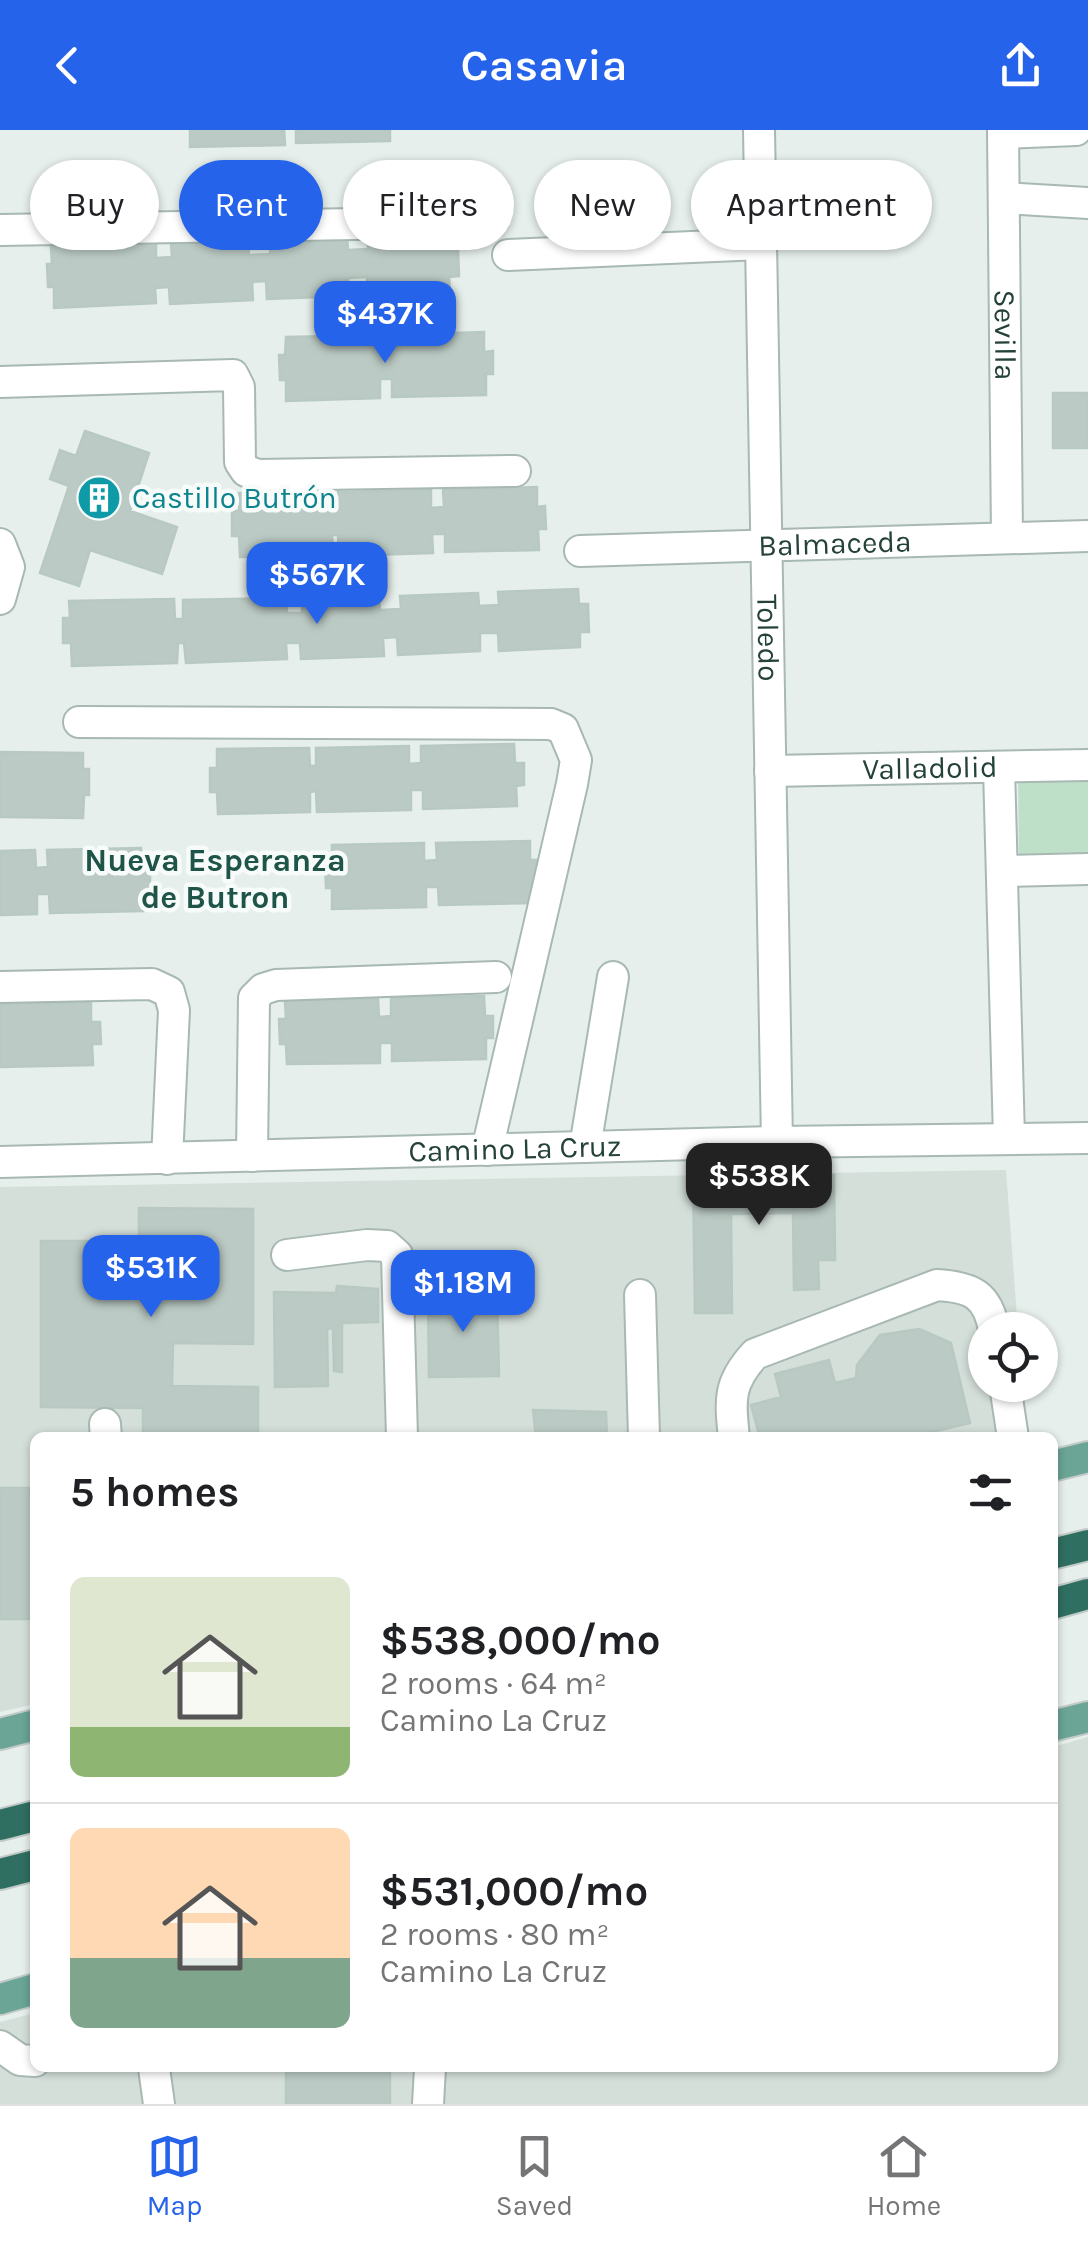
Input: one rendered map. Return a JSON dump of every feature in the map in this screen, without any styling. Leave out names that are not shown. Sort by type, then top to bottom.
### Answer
[{"type":"highway","points":[[1058,1552],[1088,1545]]},
{"type":"highway","points":[[1058,1602],[1088,1594]]},
{"type":"highway","points":[[0,1825],[30,1817]]},
{"type":"highway","points":[[0,1874],[30,1866]]},
{"type":"main road","points":[[1058,1464],[1088,1457]]},
{"type":"main road","points":[[1058,1724],[1088,1717]]},
{"type":"main road","points":[[0,1734],[30,1726]]},
{"type":"main road","points":[[0,1999],[30,1991]]},
{"type":"street","name":"Toledo","points":[[758,130],[759,160]]},
{"type":"street","points":[[1003,132],[1076,130]]},
{"type":"street","name":"Sevilla","points":[[1003,132],[1007,538]]},
{"type":"street","points":[[1004,198],[1088,203]]},
{"type":"street","points":[[0,230],[343,224]]},
{"type":"street","points":[[508,254],[691,247]]},
{"type":"street","name":"Toledo","points":[[761,250],[777,1142]]},
{"type":"street","points":[[0,382],[233,375],[239,387],[240,462],[246,471],[258,475],[515,471]]},
{"type":"street","name":"Balmaceda","points":[[580,551],[1088,536]]},
{"type":"street","points":[[0,544],[9,567],[0,599]]},
{"type":"street","points":[[79,722],[551,724],[563,729],[576,760],[572,784],[486,1150]]},
{"type":"street","name":"Valladolid","points":[[770,771],[1088,766]]},
{"type":"street","points":[[999,768],[1009,1138]]},
{"type":"street","points":[[1002,871],[1088,869]]},
{"type":"street","points":[[585,1147],[613,977]]},
{"type":"street","points":[[252,1156],[254,998],[263,989],[496,978]]},
{"type":"street","points":[[0,986],[152,984],[168,992],[174,1010],[167,1158]]},
{"type":"street","name":"Camino La Cruz","points":[[0,1162],[1088,1138]]},
{"type":"street","points":[[287,1255],[367,1245],[387,1246],[397,1255],[402,1432]]},
{"type":"street","points":[[733,1432],[730,1398],[738,1372],[754,1354],[937,1285],[956,1286],[974,1293],[991,1312]]},
{"type":"street","points":[[640,1295],[644,1432]]},
{"type":"street","points":[[1008,1402],[1013,1432]]},
{"type":"street","points":[[0,2046],[20,2060],[30,2061]]},
{"type":"street","points":[[155,2072],[159,2104]]},
{"type":"street","points":[[428,2104],[430,2072]]},
{"type":"shaded area","points":[[1006,1170],[1017,1312],[968,1312],[968,1402],[1023,1402],[1026,1432],[30,1432],[30,1705],[0,1712],[0,1187]]},
{"type":"shaded area","points":[[1088,1737],[1088,2104],[0,2104],[0,2022],[30,2014],[30,2072],[1058,2072],[1058,1746]]},
{"type":"green space","points":[[1018,770],[1088,771],[1088,865],[1019,866]]},
{"type":"building","points":[[190,130],[284,130],[285,145],[190,147]]},
{"type":"building","points":[[296,130],[390,130],[390,141],[296,143]]},
{"type":"building","points":[[343,237],[343,250],[458,250],[459,276],[449,277],[450,292],[368,295],[367,277],[348,278],[349,296],[267,299],[266,281],[252,282],[253,300],[170,304],[169,287],[155,288],[156,303],[54,308],[54,287],[48,287],[51,250],[156,250],[156,258],[172,257],[171,244],[179,244],[179,250],[249,250],[249,255],[270,254],[270,250],[323,250],[323,238]]},
{"type":"building","points":[[484,332],[484,352],[493,351],[493,374],[486,374],[486,395],[392,397],[392,379],[380,379],[380,398],[286,401],[286,380],[280,380],[279,355],[285,355],[286,337],[378,335],[378,353],[391,352],[390,335]]},
{"type":"building","points":[[1053,393],[1088,393],[1088,448],[1053,448]]},
{"type":"building","name":"Castillo Butrón","points":[[85,431],[149,453],[130,511],[177,527],[162,574],[90,550],[79,586],[40,573],[69,486],[50,479],[60,450],[76,456]]},
{"type":"building","points":[[537,487],[537,507],[545,506],[546,529],[538,529],[539,550],[445,552],[445,534],[432,534],[433,553],[339,556],[338,535],[332,535],[333,555],[240,557],[239,536],[232,536],[232,511],[239,511],[239,493],[331,492],[332,510],[338,509],[338,492],[431,490],[431,508],[444,507],[443,490]]},
{"type":"building","points":[[578,589],[579,604],[588,604],[589,632],[580,632],[580,647],[499,651],[498,633],[480,633],[480,651],[398,655],[397,637],[383,638],[384,656],[301,659],[300,643],[286,643],[287,659],[186,663],[184,643],[178,643],[177,663],[72,666],[71,643],[63,643],[63,618],[70,618],[69,601],[174,599],[175,619],[183,619],[183,600],[286,598],[287,613],[302,613],[302,599],[379,596],[380,610],[401,609],[400,596],[478,593],[479,606],[499,605],[498,592]]},
{"type":"building","points":[[514,744],[515,763],[524,763],[524,785],[516,786],[517,806],[423,809],[423,790],[411,790],[411,810],[317,812],[316,791],[310,792],[310,812],[218,814],[217,792],[210,792],[210,768],[217,768],[217,749],[309,748],[310,766],[316,766],[316,748],[409,746],[409,764],[421,763],[421,746]]},
{"type":"building","points":[[0,752],[83,753],[83,769],[89,769],[89,795],[84,795],[83,818],[0,817]]},
{"type":"building","points":[[530,841],[530,860],[539,860],[539,882],[531,882],[532,903],[439,905],[438,887],[426,887],[426,907],[332,909],[332,888],[326,888],[325,863],[332,863],[332,845],[424,843],[424,861],[437,860],[436,843]]},
{"type":"building","points":[[141,848],[142,867],[150,867],[150,890],[143,890],[143,911],[50,913],[49,894],[37,894],[37,914],[0,915],[0,851],[35,850],[36,868],[48,867],[47,850]]},
{"type":"building","points":[[484,996],[485,1016],[493,1016],[493,1038],[486,1038],[486,1059],[392,1061],[392,1043],[380,1043],[380,1063],[287,1064],[286,1044],[280,1044],[279,1019],[286,1019],[285,1001],[378,999],[379,1017],[391,1016],[391,998]]},
{"type":"building","points":[[91,1002],[91,1022],[100,1022],[101,1044],[92,1044],[93,1065],[0,1067],[0,1004]]},
{"type":"building","points":[[834,1175],[835,1260],[818,1260],[819,1289],[794,1290],[793,1213],[731,1214],[732,1313],[695,1313],[693,1177]]},
{"type":"building","points":[[139,1208],[253,1209],[253,1344],[173,1343],[172,1386],[258,1387],[258,1432],[143,1432],[143,1408],[41,1407],[41,1241],[139,1241]]},
{"type":"building","points":[[337,1286],[378,1289],[378,1322],[342,1323],[342,1372],[334,1371],[333,1328],[327,1329],[328,1386],[275,1387],[274,1292],[336,1293]]},
{"type":"building","points":[[428,1294],[497,1294],[499,1376],[429,1377]]},
{"type":"building","points":[[919,1329],[951,1343],[970,1423],[932,1432],[758,1432],[751,1405],[781,1397],[775,1374],[829,1360],[835,1383],[856,1378],[857,1365],[880,1335]]},
{"type":"building","points":[[533,1410],[606,1412],[607,1432],[535,1432]]},
{"type":"building","points":[[0,1488],[30,1488],[30,1619],[0,1619]]},
{"type":"building","points":[[286,2072],[390,2072],[390,2104],[286,2104]]},
{"type":"place","name":"Castillo Butrón","points":[[99,498]]},
{"type":"district","name":"Nueva Esperanza de Butron","points":[[215,878]]}]
